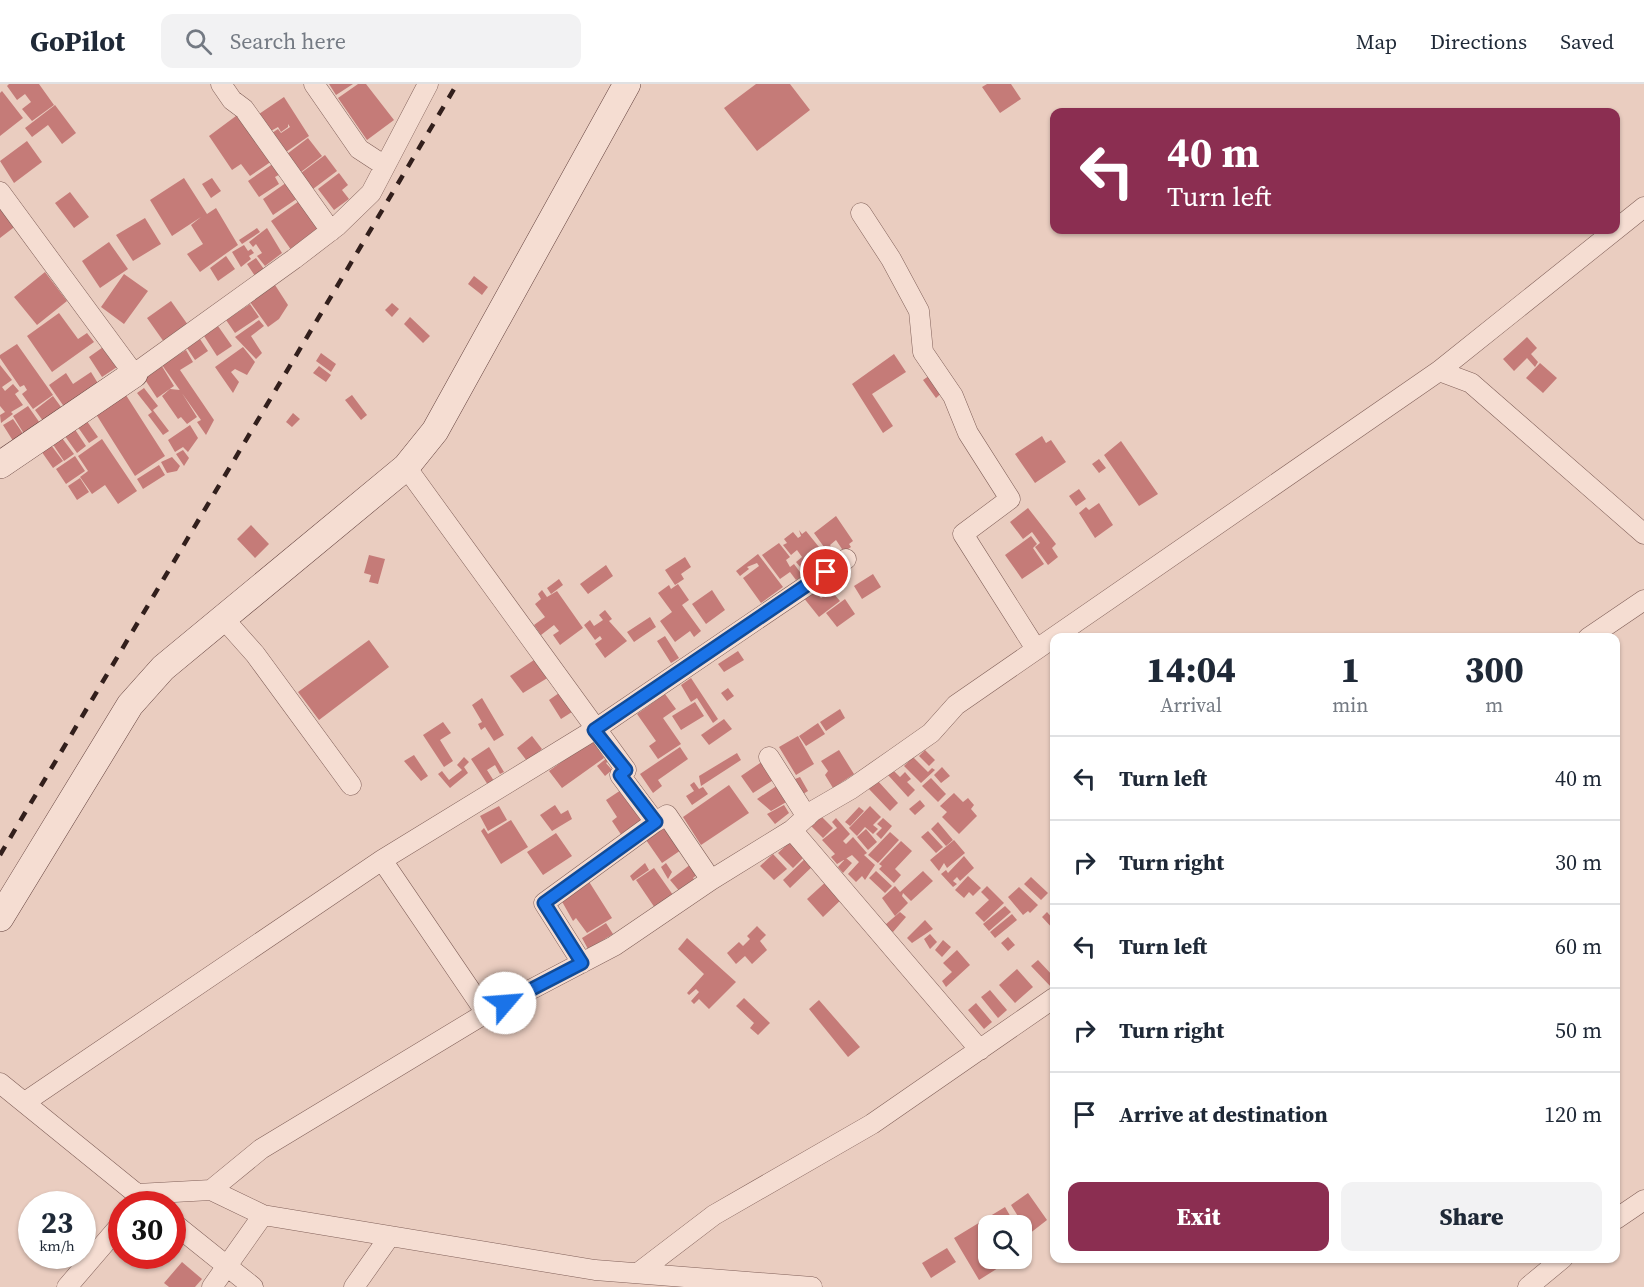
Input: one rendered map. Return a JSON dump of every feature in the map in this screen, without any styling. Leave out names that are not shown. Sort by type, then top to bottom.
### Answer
[{"type":"street","points":[[221,84],[232,100],[244,109],[331,231]]},
{"type":"street","points":[[314,84],[359,149],[385,166]]},
{"type":"street","points":[[0,465],[134,374],[331,231],[370,193],[428,84]]},
{"type":"street","points":[[0,918],[130,705],[163,668],[406,467],[435,430],[627,84]]},
{"type":"street","points":[[0,192],[134,374]]},
{"type":"street","points":[[1620,226],[1644,207]]},
{"type":"street","points":[[861,213],[891,259],[919,310],[923,352],[953,396],[968,434],[1010,499],[963,534],[1036,649]]},
{"type":"street","points":[[1064,633],[1439,371],[1610,234]]},
{"type":"street","points":[[1439,371],[1471,383],[1644,534]]},
{"type":"street","points":[[406,467],[594,730],[626,770],[620,775],[656,822]]},
{"type":"street","points":[[25,1102],[382,860],[594,730],[846,559]]},
{"type":"street","points":[[1595,633],[1644,600]]},
{"type":"street","points":[[223,618],[255,654],[351,785]]},
{"type":"street","points":[[186,1194],[211,1190],[261,1149],[486,1013],[614,946],[711,880],[792,830],[807,817],[931,733],[956,705],[1050,641]]},
{"type":"street","points":[[769,757],[807,817]]},
{"type":"street","points":[[582,963],[544,903],[656,822],[667,815],[711,880]]},
{"type":"street","points":[[792,830],[980,1050]]},
{"type":"street","points":[[382,860],[486,1013]]},
{"type":"street","points":[[638,1273],[714,1215],[872,1124],[1050,1001]]},
{"type":"street","points":[[0,1083],[130,1191]]},
{"type":"street","points":[[211,1190],[263,1215],[595,1270],[812,1287]]},
{"type":"street","points":[[1620,1216],[1644,1200]]},
{"type":"street","points":[[212,1287],[263,1215]]},
{"type":"street","points":[[186,1233],[253,1287]]},
{"type":"street","points":[[354,1287],[390,1236]]},
{"type":"street","points":[[67,1287],[108,1239]]},
{"type":"street","points":[[1527,1287],[1557,1263]]},
{"type":"building","points":[[9,84],[39,84],[54,105],[32,121],[22,109],[31,102],[25,94],[17,100],[7,86]]},
{"type":"building","points":[[329,84],[353,84],[336,95]]},
{"type":"building","points":[[358,84],[366,84],[394,120],[367,140],[338,98]]},
{"type":"building","points":[[756,84],[790,84],[810,110],[757,151],[724,108]]},
{"type":"building","points":[[987,84],[1011,84],[1021,99],[1000,113],[982,87]]},
{"type":"building","points":[[2,91],[23,118],[0,136],[0,93]]},
{"type":"building","points":[[284,97],[309,136],[286,152],[272,133],[278,129],[281,133],[290,127],[288,124],[288,127],[281,132],[278,127],[271,131],[259,114]]},
{"type":"building","points":[[55,105],[76,133],[62,144],[48,125],[32,137],[25,128]]},
{"type":"building","points":[[240,113],[272,161],[250,176],[241,164],[232,170],[209,136]]},
{"type":"building","points":[[308,138],[322,156],[301,172],[287,154]]},
{"type":"building","points":[[27,141],[42,162],[14,183],[0,161]]},
{"type":"building","points":[[325,155],[337,171],[313,189],[301,173]]},
{"type":"building","points":[[277,161],[284,172],[275,177],[279,184],[259,197],[248,181]]},
{"type":"building","points":[[339,173],[348,185],[342,190],[349,199],[334,210],[318,189]]},
{"type":"building","points":[[184,178],[207,214],[216,208],[238,245],[200,272],[187,254],[203,244],[191,225],[201,217],[172,236],[150,200]]},
{"type":"building","points":[[212,178],[221,191],[211,198],[202,184]]},
{"type":"building","points":[[290,180],[301,196],[273,215],[263,199]]},
{"type":"building","points":[[70,192],[89,217],[74,228],[55,203]]},
{"type":"building","points":[[302,199],[325,232],[294,254],[271,221]]},
{"type":"building","points":[[0,202],[17,225],[0,238]]},
{"type":"building","points":[[145,218],[161,244],[133,261],[116,235]]},
{"type":"building","points":[[257,228],[260,232],[242,244],[239,240]]},
{"type":"building","points":[[267,228],[282,253],[265,266],[257,256],[262,253],[256,244],[253,247],[249,242]]},
{"type":"building","points":[[109,242],[128,269],[100,288],[82,261]]},
{"type":"building","points":[[244,245],[248,251],[251,249],[254,253],[249,256],[251,259],[241,267],[232,252]]},
{"type":"building","points":[[226,256],[235,269],[218,281],[210,268]]},
{"type":"building","points":[[256,258],[266,272],[257,279],[247,264]]},
{"type":"building","points":[[45,272],[67,301],[37,325],[14,297]]},
{"type":"building","points":[[124,274],[148,291],[124,324],[101,307]]},
{"type":"building","points":[[474,276],[488,287],[482,295],[468,284]]},
{"type":"building","points":[[275,285],[288,305],[279,319],[268,327],[250,302]]},
{"type":"building","points":[[171,301],[188,325],[164,342],[147,318]]},
{"type":"building","points":[[392,303],[399,309],[392,317],[385,310]]},
{"type":"building","points":[[250,304],[259,317],[235,333],[226,320]]},
{"type":"building","points":[[59,313],[78,339],[87,333],[94,342],[52,372],[27,336]]},
{"type":"building","points":[[410,317],[430,336],[423,343],[404,324]]},
{"type":"building","points":[[259,320],[264,326],[251,336],[262,353],[256,359],[235,337]]},
{"type":"building","points":[[218,326],[232,346],[217,356],[204,336]]},
{"type":"building","points":[[1527,337],[1537,348],[1531,354],[1538,362],[1535,367],[1527,358],[1514,371],[1503,359]]},
{"type":"building","points":[[200,339],[208,351],[195,360],[187,348]]},
{"type":"building","points":[[17,344],[53,395],[33,409],[22,394],[27,390],[24,385],[20,387],[0,358],[0,355]]},
{"type":"building","points":[[106,345],[120,365],[102,377],[89,357]]},
{"type":"building","points":[[243,347],[255,362],[247,375],[235,369],[231,372],[239,382],[233,393],[215,367]]},
{"type":"building","points":[[186,350],[193,362],[180,370],[214,420],[206,435],[197,422],[201,420],[162,365]]},
{"type":"building","points":[[321,353],[336,364],[331,372],[316,361]]},
{"type":"building","points":[[894,354],[906,372],[872,394],[893,426],[883,433],[852,384]]},
{"type":"building","points":[[160,363],[174,386],[157,398],[142,375]]},
{"type":"building","points":[[1540,363],[1557,378],[1543,393],[1526,378]]},
{"type":"building","points":[[0,365],[12,380],[2,387],[5,391],[13,384],[19,391],[15,394],[23,405],[11,412],[13,414],[1,423],[0,415],[5,412],[0,406]]},
{"type":"building","points":[[319,366],[331,375],[326,382],[313,373]]},
{"type":"building","points":[[936,371],[947,388],[936,398],[923,380]]},
{"type":"building","points":[[91,372],[99,385],[65,408],[49,385],[66,373],[73,384]]},
{"type":"building","points":[[144,388],[158,406],[153,410],[169,431],[163,435],[148,415],[152,412],[137,393]]},
{"type":"building","points":[[170,389],[180,390],[197,417],[187,424],[181,417],[178,419],[162,396]]},
{"type":"building","points":[[124,392],[165,456],[135,476],[94,411]]},
{"type":"building","points":[[352,395],[367,415],[361,420],[345,400]]},
{"type":"building","points":[[53,396],[64,411],[46,425],[35,410]]},
{"type":"building","points":[[28,406],[42,426],[26,437],[13,416]]},
{"type":"building","points":[[293,413],[300,419],[292,427],[286,422]]},
{"type":"building","points":[[84,417],[98,437],[89,443],[75,423]]},
{"type":"building","points":[[13,419],[26,438],[15,444],[3,425]]},
{"type":"building","points":[[72,425],[86,446],[77,453],[62,432]]},
{"type":"building","points":[[190,425],[198,438],[188,452],[183,447],[175,452],[168,440]]},
{"type":"building","points":[[59,434],[74,454],[64,461],[50,440]]},
{"type":"building","points":[[1042,436],[1046,443],[1051,440],[1066,462],[1035,483],[1015,454]]},
{"type":"building","points":[[102,439],[137,491],[118,504],[105,485],[92,494],[80,477],[88,471],[78,456]]},
{"type":"building","points":[[48,441],[63,461],[53,468],[39,448]]},
{"type":"building","points":[[1121,441],[1158,494],[1139,506],[1104,455]]},
{"type":"building","points":[[183,450],[189,458],[184,466],[176,454]]},
{"type":"building","points":[[75,456],[85,471],[66,484],[56,469]]},
{"type":"building","points":[[172,457],[180,466],[177,471],[167,473],[161,462]]},
{"type":"building","points":[[1099,459],[1106,468],[1099,473],[1092,464]]},
{"type":"building","points":[[159,465],[165,475],[143,489],[137,479]]},
{"type":"building","points":[[80,478],[89,492],[77,500],[68,486]]},
{"type":"building","points":[[1079,489],[1086,499],[1076,506],[1069,496]]},
{"type":"building","points":[[1099,503],[1113,525],[1095,538],[1079,513],[1086,507],[1089,510]]},
{"type":"building","points":[[1028,508],[1056,544],[1052,548],[1058,557],[1048,565],[1035,547],[1040,543],[1032,532],[1023,539],[1010,522]]},
{"type":"building","points":[[836,516],[853,541],[849,544],[851,547],[844,552],[836,540],[830,545],[834,551],[829,554],[814,533]]},
{"type":"building","points":[[251,525],[269,544],[255,558],[237,539]]},
{"type":"building","points":[[799,530],[802,534],[806,531],[827,557],[821,562],[815,554],[807,560],[813,568],[806,574],[796,562],[802,557],[797,550],[791,555],[783,545],[787,543],[784,539],[793,532],[798,538],[801,536]]},
{"type":"building","points":[[1031,536],[1037,544],[1033,548],[1044,564],[1022,579],[1005,555]]},
{"type":"building","points":[[779,543],[790,557],[786,560],[790,567],[794,564],[803,576],[796,580],[790,572],[780,579],[762,555]]},
{"type":"building","points":[[758,554],[783,587],[761,603],[743,578],[759,566],[757,563],[747,567],[749,569],[740,576],[736,571]]},
{"type":"building","points":[[369,555],[385,559],[378,584],[369,582],[371,575],[364,573]]},
{"type":"building","points":[[685,557],[691,567],[681,574],[684,579],[675,585],[665,570]]},
{"type":"building","points":[[606,565],[613,576],[588,594],[580,584]]},
{"type":"building","points":[[873,574],[881,587],[862,599],[854,586]]},
{"type":"building","points":[[830,578],[839,589],[834,594],[840,601],[819,617],[803,597],[814,589],[821,598],[824,596],[817,588]]},
{"type":"building","points":[[559,579],[563,585],[551,594],[547,588]]},
{"type":"building","points":[[678,584],[689,600],[682,605],[701,631],[694,637],[690,631],[675,642],[660,621],[672,612],[658,593],[669,585],[671,589]]},
{"type":"building","points":[[542,590],[547,597],[557,591],[583,628],[560,645],[553,635],[559,631],[554,625],[541,635],[534,625],[545,617],[535,604],[541,599],[538,594]]},
{"type":"building","points":[[712,590],[725,610],[706,624],[692,604]]},
{"type":"building","points":[[845,599],[855,614],[837,627],[826,613]]},
{"type":"building","points":[[605,610],[612,619],[609,621],[627,641],[605,658],[595,644],[602,639],[600,636],[595,640],[584,625],[590,620],[594,626],[603,620],[599,615]]},
{"type":"building","points":[[650,617],[656,627],[634,642],[627,632]]},
{"type":"building","points":[[665,636],[679,658],[671,663],[657,641]]},
{"type":"building","points":[[369,640],[389,667],[319,720],[298,692]]},
{"type":"building","points":[[738,651],[744,660],[724,672],[718,664]]},
{"type":"building","points":[[537,658],[549,677],[523,693],[510,676]]},
{"type":"building","points":[[691,678],[718,719],[713,723],[697,698],[691,702],[681,685]]},
{"type":"building","points":[[728,688],[734,696],[727,701],[721,693]]},
{"type":"building","points":[[559,693],[572,712],[561,719],[549,700]]},
{"type":"building","points":[[665,694],[676,709],[663,718],[681,744],[658,759],[649,746],[656,741],[637,714]]},
{"type":"building","points":[[482,698],[504,735],[494,741],[485,727],[481,730],[478,724],[482,722],[472,705]]},
{"type":"building","points":[[695,702],[704,716],[681,730],[672,716]]},
{"type":"building","points":[[840,709],[845,718],[826,731],[820,722]]},
{"type":"building","points":[[724,719],[732,729],[709,745],[701,735]]},
{"type":"building","points":[[443,722],[451,733],[440,740],[453,761],[444,767],[423,735]]},
{"type":"building","points":[[818,723],[825,734],[806,746],[799,736]]},
{"type":"building","points":[[532,736],[542,749],[527,761],[517,748]]},
{"type":"building","points":[[798,736],[814,764],[796,775],[779,747]]},
{"type":"building","points":[[592,740],[604,758],[562,788],[549,771]]},
{"type":"building","points":[[489,747],[504,772],[500,774],[495,765],[487,770],[494,781],[488,785],[471,759]]},
{"type":"building","points":[[680,747],[688,759],[658,780],[662,786],[653,793],[640,774]]},
{"type":"building","points":[[839,750],[854,774],[833,788],[825,775],[828,771],[821,761]]},
{"type":"building","points":[[925,750],[935,760],[929,766],[919,756]]},
{"type":"building","points":[[737,753],[741,760],[701,786],[699,776]]},
{"type":"building","points":[[414,755],[428,776],[421,781],[404,761]]},
{"type":"building","points":[[464,757],[469,762],[464,767],[468,773],[450,788],[438,774],[442,771],[449,780],[462,770],[457,765]]},
{"type":"building","points":[[608,757],[610,760],[606,763],[612,770],[605,776],[597,766]]},
{"type":"building","points":[[913,757],[928,772],[932,768],[935,770],[921,783],[904,766]]},
{"type":"building","points":[[763,761],[775,779],[753,793],[741,776]]},
{"type":"building","points":[[942,767],[950,776],[941,783],[934,775]]},
{"type":"building","points":[[893,770],[900,777],[905,772],[911,779],[907,782],[915,790],[908,797],[888,775]]},
{"type":"building","points":[[800,777],[808,791],[803,794],[795,779]]},
{"type":"building","points":[[931,778],[946,794],[938,802],[922,786]]},
{"type":"building","points":[[877,780],[898,803],[890,811],[868,788]]},
{"type":"building","points":[[694,782],[699,789],[703,787],[708,794],[692,805],[686,796],[694,791],[690,785]]},
{"type":"building","points":[[729,785],[749,813],[701,845],[683,817]]},
{"type":"building","points":[[778,785],[788,801],[771,811],[757,799]]},
{"type":"building","points":[[621,790],[643,821],[622,836],[612,821],[617,817],[606,800]]},
{"type":"building","points":[[954,793],[963,802],[968,798],[974,805],[971,809],[977,816],[959,834],[942,817],[947,812],[940,806]]},
{"type":"building","points":[[920,800],[925,806],[915,815],[909,809]]},
{"type":"building","points":[[555,805],[561,814],[568,810],[572,819],[552,831],[540,815]]},
{"type":"building","points":[[784,805],[789,813],[775,824],[767,814]]},
{"type":"building","points":[[499,806],[507,820],[488,831],[480,816]]},
{"type":"building","points":[[870,806],[881,817],[873,825],[878,829],[873,834],[865,827],[857,836],[849,828]]},
{"type":"building","points":[[859,807],[864,811],[850,826],[845,822]]},
{"type":"building","points":[[821,816],[833,828],[823,838],[811,826]]},
{"type":"building","points":[[836,818],[850,834],[843,841],[846,844],[853,837],[867,853],[864,855],[875,865],[865,880],[862,876],[856,882],[848,874],[859,862],[852,855],[837,864],[831,857],[835,854],[822,840],[837,828],[832,822]]},
{"type":"building","points":[[883,818],[892,826],[881,839],[876,834],[882,828],[877,824]]},
{"type":"building","points":[[511,820],[528,847],[501,864],[481,831],[484,828],[488,834]]},
{"type":"building","points":[[938,822],[953,840],[946,846],[931,829]]},
{"type":"building","points":[[668,825],[684,848],[662,863],[646,840]]},
{"type":"building","points":[[866,829],[877,842],[868,850],[857,837]]},
{"type":"building","points":[[928,831],[943,847],[936,853],[921,837]]},
{"type":"building","points":[[890,832],[899,840],[878,863],[868,855]]},
{"type":"building","points":[[556,833],[572,856],[543,875],[527,852]]},
{"type":"building","points":[[793,839],[808,853],[793,868],[778,853]]},
{"type":"building","points":[[954,840],[965,853],[947,868],[944,863],[939,871],[930,860]]},
{"type":"building","points":[[901,841],[912,851],[895,869],[901,875],[894,883],[879,869],[882,866],[879,864]]},
{"type":"building","points":[[773,854],[787,869],[774,880],[760,866]]},
{"type":"building","points":[[809,855],[816,863],[790,888],[783,880]]},
{"type":"building","points":[[964,856],[974,868],[960,881],[957,877],[953,881],[957,884],[953,887],[941,874],[946,870],[948,873]]},
{"type":"building","points":[[846,858],[852,863],[843,873],[838,867]]},
{"type":"building","points":[[645,863],[649,870],[633,881],[630,876]]},
{"type":"building","points":[[666,863],[672,872],[668,879],[661,867]]},
{"type":"building","points":[[691,864],[698,874],[693,878],[696,882],[681,893],[670,880]]},
{"type":"building","points":[[654,868],[673,895],[655,908],[636,880]]},
{"type":"building","points":[[876,871],[892,886],[885,893],[869,878]]},
{"type":"building","points":[[923,871],[933,881],[911,901],[903,893],[902,896],[908,903],[895,916],[882,898],[895,886],[900,892]]},
{"type":"building","points":[[968,876],[981,888],[973,896],[969,892],[964,898],[955,890]]},
{"type":"building","points":[[1031,877],[1048,893],[1041,900],[1024,884]]},
{"type":"building","points":[[829,879],[845,896],[823,917],[807,899]]},
{"type":"building","points":[[588,880],[612,918],[587,933],[576,918],[573,921],[560,898]]},
{"type":"building","points":[[987,886],[1004,903],[984,922],[975,913],[989,900],[981,892]]},
{"type":"building","points":[[1019,887],[1038,905],[1030,913],[1028,911],[1023,915],[1008,897]]},
{"type":"building","points":[[1005,906],[1011,912],[989,931],[983,924]]},
{"type":"building","points":[[900,912],[906,917],[893,932],[885,925]]},
{"type":"building","points":[[1047,912],[1050,915],[1050,926],[1042,917]]},
{"type":"building","points":[[1012,914],[1017,920],[995,938],[990,932]]},
{"type":"building","points":[[925,920],[933,929],[912,943],[907,938]]},
{"type":"building","points":[[606,923],[613,934],[588,949],[582,938]]},
{"type":"building","points":[[757,926],[766,935],[760,941],[767,950],[752,964],[745,956],[736,964],[727,953],[739,942],[743,946],[750,939],[747,936]]},
{"type":"building","points":[[930,934],[937,942],[930,949],[924,939]]},
{"type":"building","points":[[1008,937],[1015,945],[1008,951],[1001,943]]},
{"type":"building","points":[[687,938],[736,982],[709,1009],[699,999],[694,1004],[691,1001],[699,992],[696,989],[689,995],[687,993],[704,974],[678,949]]},
{"type":"building","points":[[943,940],[951,947],[942,957],[935,950]]},
{"type":"building","points":[[957,950],[970,965],[946,987],[942,981],[952,972],[943,963]]},
{"type":"building","points":[[1038,960],[1050,973],[1050,986],[1031,966]]},
{"type":"building","points":[[1017,969],[1033,987],[1015,1003],[999,985]]},
{"type":"building","points":[[990,990],[1007,1010],[998,1018],[981,997]]},
{"type":"building","points":[[744,998],[770,1023],[758,1035],[750,1028],[754,1023],[736,1006]]},
{"type":"building","points":[[819,1000],[860,1047],[848,1057],[809,1009]]},
{"type":"building","points":[[976,1003],[992,1022],[984,1029],[968,1010]]},
{"type":"building","points":[[1028,1193],[1047,1220],[1032,1232],[1032,1215],[1017,1215],[1011,1205]]},
{"type":"building","points":[[1005,1207],[1010,1215],[992,1215]]},
{"type":"building","points":[[978,1223],[978,1269],[996,1269],[979,1280],[954,1238]]},
{"type":"building","points":[[947,1248],[956,1262],[931,1278],[922,1263]]},
{"type":"building","points":[[186,1265],[202,1279],[195,1287],[169,1287],[164,1283],[176,1269],[186,1269]]},
{"type":"railway","points":[[0,855],[457,84]]},
{"type":"route","points":[[505,1003],[582,963],[544,903],[656,822],[620,775],[626,770],[594,730],[826,572]]}]
